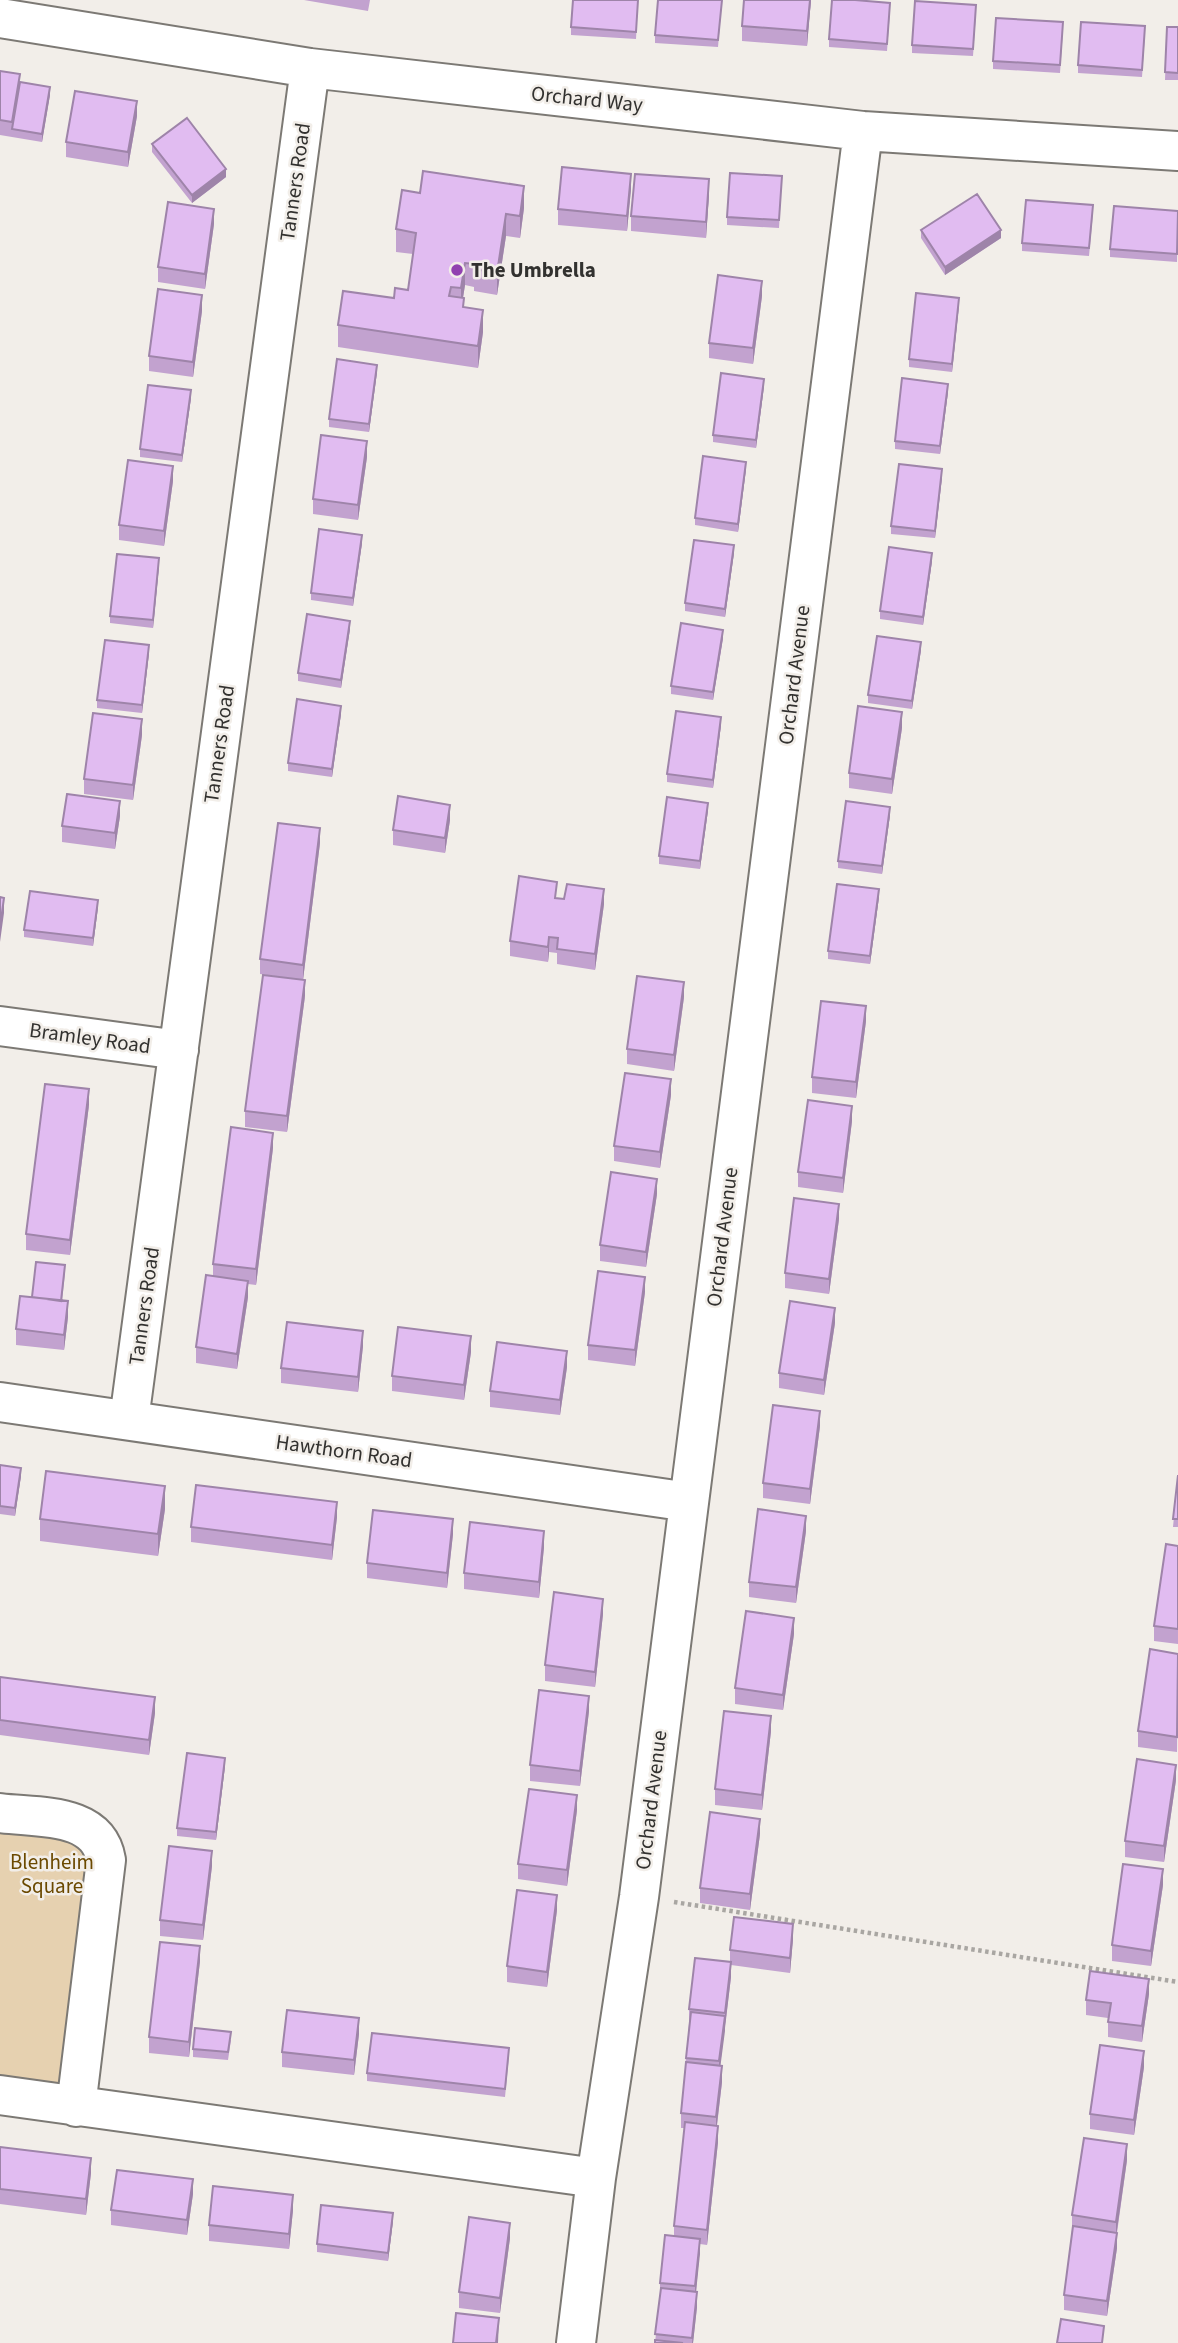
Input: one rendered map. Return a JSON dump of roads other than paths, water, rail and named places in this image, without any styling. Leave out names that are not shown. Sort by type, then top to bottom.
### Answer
[{"type":"street","name":"Orchard Way","points":[[15,14],[310,68],[863,131],[1178,151]]},
{"type":"street","name":"Tanners Road","points":[[129,1420],[310,68]]},
{"type":"street","name":"Orchard Avenue","points":[[576,2343],[596,2178],[639,1897],[863,131]]},
{"type":"street","name":"Bramley Road","points":[[0,1026],[179,1049]]},
{"type":"street","name":"Hawthorn Road","points":[[0,1402],[689,1502]]},
{"type":"street","points":[[0,1813],[81,1824],[99,1837],[104,1847],[106,1860],[76,2107]]},
{"type":"street","points":[[0,2095],[596,2178]]},
{"type":"place","name":"The Umbrella","points":[[457,270]]},
{"type":"park label","name":"Blenheim Square","points":[[52,1874]]}]
